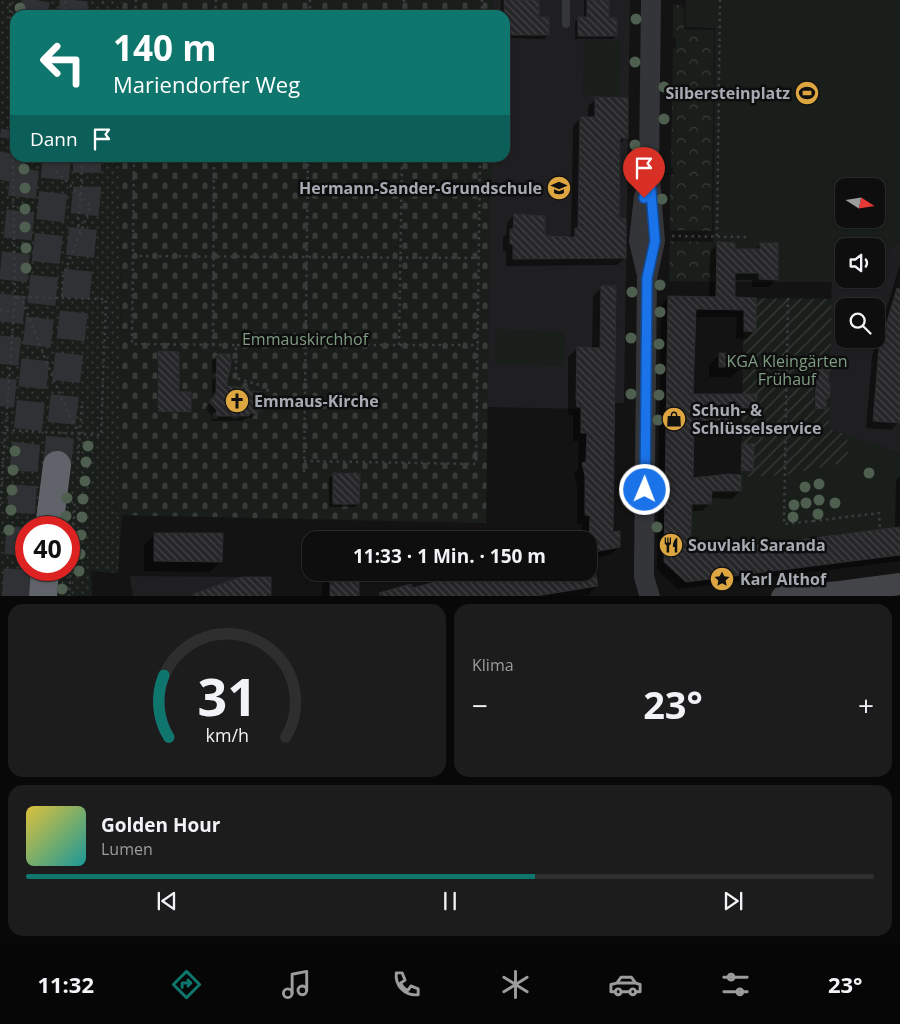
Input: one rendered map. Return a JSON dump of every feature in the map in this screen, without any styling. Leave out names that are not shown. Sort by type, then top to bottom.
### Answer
[{"type":"highway","points":[[53,516],[67,464]]},
{"type":"highway","points":[[43,596],[44,581]]},
{"type":"main road","points":[[782,596],[840,592],[900,584]]},
{"type":"street","points":[[650,596],[644,576],[647,278],[639,241],[649,167],[651,0]]},
{"type":"lane","points":[[566,0],[566,24]]},
{"type":"path","points":[[10,0],[10,19]]},
{"type":"path","points":[[65,0],[65,10]]},
{"type":"path","points":[[103,4],[104,0]]},
{"type":"path","points":[[717,236],[720,0]]},
{"type":"path","points":[[0,506],[15,297],[14,162]]},
{"type":"path","points":[[81,235],[78,222],[82,196],[82,162]]},
{"type":"path","points":[[134,162],[132,344],[478,346]]},
{"type":"path","points":[[213,345],[214,162]]},
{"type":"path","points":[[304,472],[308,162]]},
{"type":"path","points":[[399,345],[402,162]]},
{"type":"path","points":[[304,461],[476,464],[480,162]]},
{"type":"path","points":[[56,171],[91,206],[64,276],[62,297]]},
{"type":"path","points":[[665,236],[748,237]]},
{"type":"path","points":[[132,256],[479,258]]},
{"type":"path","points":[[6,430],[101,435],[106,300],[62,297],[15,297]]},
{"type":"path","points":[[15,297],[22,300],[55,383],[80,434]]},
{"type":"path","points":[[788,298],[784,524],[879,513],[880,529]]},
{"type":"path","points":[[0,310],[14,312]]},
{"type":"path","points":[[236,345],[236,378],[267,387],[270,403],[367,402]]},
{"type":"path","points":[[67,464],[80,434],[82,404]]},
{"type":"path","points":[[69,596],[76,491]]},
{"type":"shaded area","name":"Hermann-Sander-Grundschule","points":[[493,0],[630,0],[624,403],[584,409],[487,407],[491,162],[510,162],[510,10],[493,10]]},
{"type":"shaded area","points":[[900,243],[900,453],[829,430],[832,267],[835,267],[835,288],[885,288],[885,252]]},
{"type":"shaded area","points":[[130,576],[242,577],[236,596],[133,596]]},
{"type":"green space","points":[[0,0],[122,0],[122,10],[10,10],[10,162],[121,162],[120,456],[116,514],[122,515],[118,573],[91,571],[92,596],[53,596],[54,581],[80,581],[80,516],[15,516],[15,581],[33,581],[32,596],[0,596]]},
{"type":"green space","points":[[122,0],[493,0],[493,10],[122,10]]},
{"type":"green space","name":"Silbersteinplatz","points":[[686,0],[900,0],[900,243],[885,252],[885,238],[835,238],[835,267],[832,267],[832,282],[713,282],[715,28],[685,27]]},
{"type":"green space","points":[[673,5],[681,5],[681,8],[684,8],[684,30],[714,30],[712,231],[670,230],[670,175],[673,175],[673,167],[671,167],[673,48],[676,47],[676,38],[673,37]]},
{"type":"green space","points":[[584,40],[620,41],[619,96],[583,95]]},
{"type":"green space","name":"Emmauskirchhof","points":[[121,162],[491,162],[486,523],[116,515],[120,456]]},
{"type":"green space","points":[[670,241],[713,242],[713,282],[669,281]]},
{"type":"green space","name":"KGA Kleingärten Frühauf","points":[[744,298],[832,299],[829,429],[847,435],[848,462],[785,475],[741,477]]},
{"type":"green space","points":[[496,329],[565,332],[564,366],[495,364]]},
{"type":"green space","points":[[847,435],[900,453],[900,527],[690,551],[692,504],[711,504],[712,491],[741,491],[741,477],[785,475],[847,462]]},
{"type":"building","points":[[504,0],[539,0],[539,17],[549,17],[549,35],[510,35],[510,10],[504,10]]},
{"type":"building","points":[[587,0],[609,0],[609,18],[617,18],[617,36],[578,36],[578,17],[587,17]]},
{"type":"building","points":[[595,97],[628,98],[628,138],[620,138],[619,218],[626,219],[626,258],[513,259],[510,229],[513,229],[514,214],[545,216],[545,236],[575,237],[575,228],[578,228],[580,117],[595,117]]},
{"type":"building","points":[[717,242],[735,243],[735,249],[760,249],[760,243],[778,243],[778,280],[759,279],[759,273],[735,273],[735,297],[756,298],[756,332],[744,331],[744,310],[696,309],[693,394],[757,394],[757,408],[729,408],[729,421],[694,420],[693,478],[728,474],[741,475],[741,491],[712,491],[711,504],[692,504],[690,551],[703,552],[900,527],[900,555],[686,582],[664,562],[668,296],[716,297]]},
{"type":"building","points":[[601,286],[616,286],[613,532],[620,531],[620,547],[597,551],[597,531],[590,531],[590,516],[585,515],[585,476],[582,463],[586,462],[587,433],[581,433],[581,407],[577,407],[576,399],[577,347],[600,348]]},
{"type":"building","points":[[897,288],[900,289],[900,423],[873,421],[879,348],[885,348],[885,328]]},
{"type":"building","points":[[158,351],[179,352],[179,392],[191,392],[191,412],[158,412]]},
{"type":"building","points":[[719,353],[743,354],[743,367],[719,367]]},
{"type":"building","name":"Emmaus-Kirche","points":[[217,354],[230,354],[231,363],[226,386],[249,388],[249,391],[262,392],[262,410],[258,410],[258,414],[250,413],[249,416],[217,416],[216,409],[209,402],[216,394]]},
{"type":"building","points":[[817,358],[829,358],[828,382],[830,383],[830,395],[826,395],[826,409],[815,409]]},
{"type":"building","points":[[742,444],[754,444],[753,471],[741,471]]},
{"type":"building","points":[[333,473],[360,474],[359,504],[333,504]]},
{"type":"building","points":[[154,533],[223,533],[222,562],[154,561]]},
{"type":"building","points":[[242,577],[271,577],[271,596],[194,596],[193,594]]},
{"type":"building","points":[[330,581],[359,581],[359,596],[330,596]]},
{"type":"building","points":[[439,581],[597,581],[598,586],[536,596],[380,596],[379,593],[411,584],[413,588]]},
{"type":"tunnel","points":[[34,10],[36,0]]},
{"type":"tunnel","points":[[73,10],[74,0]]},
{"type":"tunnel","points":[[7,181],[10,162]]},
{"type":"tunnel","points":[[0,406],[26,162]]},
{"type":"tunnel","points":[[16,596],[24,465],[57,162]]},
{"type":"tunnel","points":[[57,465],[87,192],[87,162]]},
{"type":"place","name":"Silbersteinplatz","points":[[807,93]]},
{"type":"place","name":"Hermann-Sander-Grundschule","points":[[559,188]]},
{"type":"place","name":"Emmaus-Kirche","points":[[237,401]]},
{"type":"place","name":"Schuh- & Schlüsselservice","points":[[674,419]]},
{"type":"place","name":"Souvlaki Saranda","points":[[671,545]]},
{"type":"place","name":"Karl Althof","points":[[722,579]]},
{"type":"route","points":[[644,198],[649,167],[655,241],[647,278],[645,490]]}]
